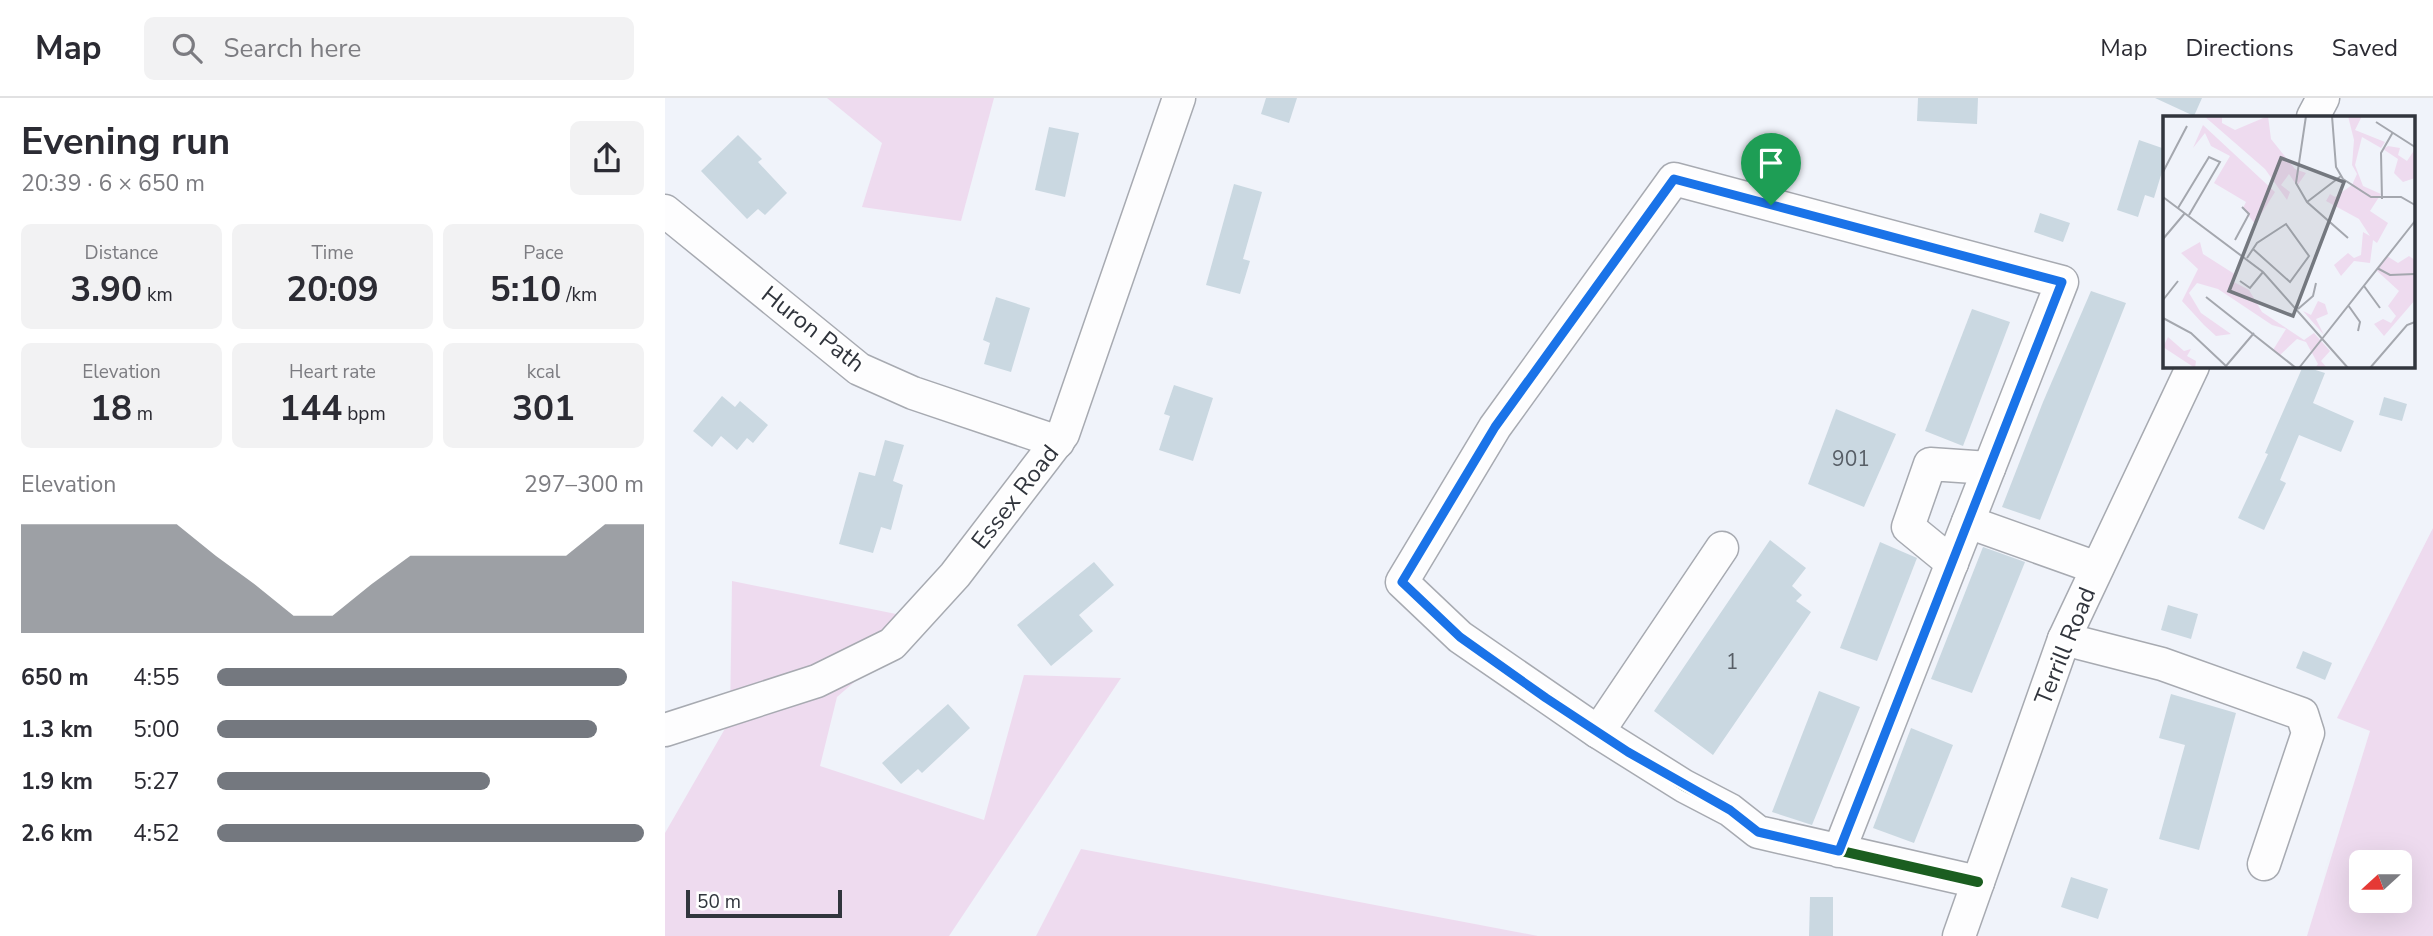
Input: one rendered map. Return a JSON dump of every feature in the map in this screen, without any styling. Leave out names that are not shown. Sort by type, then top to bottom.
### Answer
[{"type":"street","name":"Essex Road","points":[[665,730],[817,681],[892,644],[955,575],[1063,435],[1179,98]]},
{"type":"street","points":[[2314,116],[2323,98]]},
{"type":"street","points":[[1839,851],[2062,282],[1674,179],[1495,427],[1402,582],[1460,637],[1598,732],[1685,786],[1730,810],[1758,832],[1839,851],[1978,882]]},
{"type":"street","name":"Huron Path","points":[[665,211],[859,369],[913,393],[1058,442]]},
{"type":"street","name":"Terrill Road","points":[[1959,936],[2064,639],[2192,368]]},
{"type":"street","points":[[1952,563],[1907,527],[1930,464],[1989,468]]},
{"type":"street","points":[[1968,522],[2097,568]]},
{"type":"street","points":[[1598,732],[1722,548]]},
{"type":"street","points":[[2064,639],[2162,664],[2302,714],[2308,733],[2264,864]]},
{"type":"shaded area","points":[[827,98],[994,98],[961,221],[862,207],[882,143]]},
{"type":"shaded area","points":[[2433,528],[2433,936],[2307,936],[2370,731],[2337,718]]},
{"type":"shaded area","points":[[732,581],[926,620],[837,697],[820,766],[984,820],[1024,675],[1121,678],[949,936],[665,936],[665,833],[730,720]]},
{"type":"shaded area","points":[[1081,849],[1538,936],[1036,936]]},
{"type":"building","points":[[1266,98],[1297,98],[1289,123],[1261,114]]},
{"type":"building","points":[[1918,98],[1978,98],[1977,124],[1917,121]]},
{"type":"building","points":[[2155,98],[2202,98],[2194,116]]},
{"type":"building","points":[[1049,127],[1079,133],[1065,197],[1035,190]]},
{"type":"building","points":[[738,135],[762,159],[758,162],[787,193],[765,215],[758,209],[747,219],[701,171]]},
{"type":"building","points":[[2139,140],[2163,148],[2163,169],[2154,198],[2145,195],[2138,217],[2117,210]]},
{"type":"building","points":[[1234,184],[1262,192],[1243,259],[1250,261],[1240,294],[1206,285]]},
{"type":"building","points":[[2040,213],[2070,223],[2063,242],[2034,232]]},
{"type":"building","points":[[2091,291],[2126,303],[2040,520],[2002,507]]},
{"type":"building","points":[[996,297],[1030,308],[1011,372],[984,364],[990,343],[983,340]]},
{"type":"building","points":[[1972,309],[2010,322],[1963,446],[1925,431]]},
{"type":"building","points":[[2302,368],[2325,373],[2313,403],[2354,421],[2341,452],[2299,435],[2280,480],[2286,483],[2264,530],[2238,518],[2268,454],[2265,453]]},
{"type":"building","points":[[1174,385],[1213,398],[1193,461],[1159,450],[1170,416],[1164,414]]},
{"type":"building","points":[[722,396],[735,407],[740,401],[768,425],[753,443],[747,438],[737,450],[721,436],[712,447],[693,431]]},
{"type":"building","points":[[2384,397],[2407,404],[2402,421],[2379,415]]},
{"type":"building","points":[[1836,409],[1896,434],[1864,507],[1808,484]]},
{"type":"building","points":[[885,440],[904,445],[893,481],[903,485],[891,530],[881,527],[873,553],[839,544],[859,472],[875,476]]},
{"type":"building","points":[[1770,540],[1806,568],[1792,586],[1802,595],[1796,601],[1811,612],[1713,755],[1654,711]]},
{"type":"building","points":[[1880,542],[1917,558],[1877,661],[1840,648]]},
{"type":"building","points":[[1983,547],[2025,562],[1972,693],[1931,679]]},
{"type":"building","points":[[1094,562],[1114,585],[1079,615],[1093,631],[1051,666],[1017,625]]},
{"type":"building","points":[[2168,605],[2198,614],[2191,639],[2161,630]]},
{"type":"building","points":[[2303,651],[2332,663],[2325,680],[2296,668]]},
{"type":"building","points":[[1819,691],[1860,707],[1812,825],[1772,812]]},
{"type":"building","points":[[2171,694],[2236,713],[2199,850],[2159,839],[2185,745],[2159,738]]},
{"type":"building","points":[[948,704],[970,728],[922,773],[918,769],[901,784],[882,763]]},
{"type":"building","points":[[1911,728],[1953,745],[1914,843],[1873,828]]},
{"type":"building","points":[[2071,877],[2108,889],[2098,919],[2061,907]]},
{"type":"building","points":[[1810,897],[1833,897],[1833,936],[1809,936]]},
{"type":"cycle path","points":[[1839,851],[2062,282],[1674,179],[1495,427],[1402,582],[1460,637],[1598,732],[1684,786],[1730,810],[1758,832],[1978,882]]},
{"type":"route","points":[[1674,179],[1771,205],[2062,282],[1839,851],[1758,832],[1730,810],[1628,752],[1460,637],[1402,582],[1495,427],[1674,179]]}]
